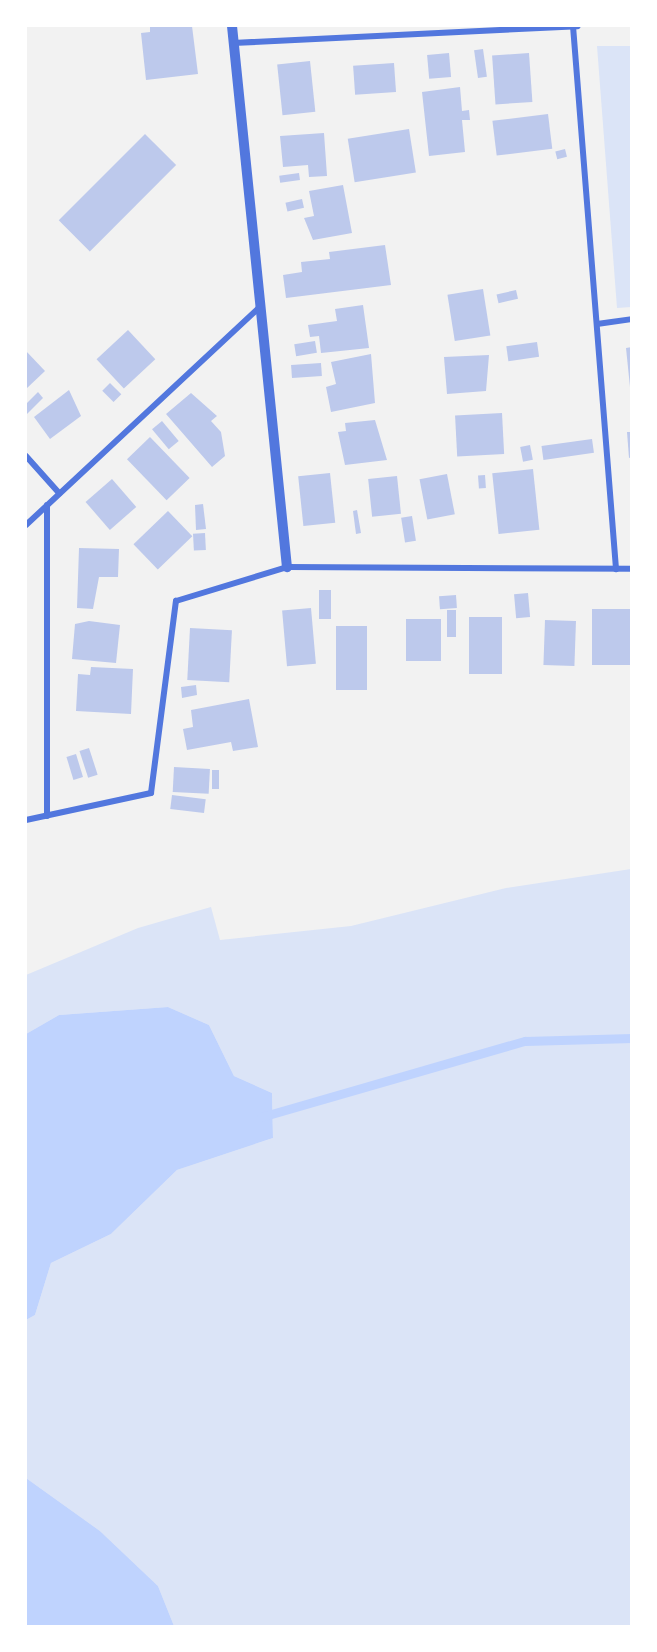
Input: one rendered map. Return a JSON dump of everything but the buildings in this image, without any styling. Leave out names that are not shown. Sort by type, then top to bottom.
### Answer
[{"type":"street","points":[[232,26],[286,567]]},
{"type":"street","points":[[233,43],[575,26],[616,569]]},
{"type":"street","points":[[26,525],[260,307]]},
{"type":"street","points":[[597,324],[632,319]]},
{"type":"street","points":[[26,456],[59,494]]},
{"type":"street","points":[[46,505],[47,816]]},
{"type":"street","points":[[26,820],[152,793],[176,601],[286,567],[632,569]]},
{"type":"shaded area","points":[[597,46],[631,46],[631,307],[617,308]]},
{"type":"shaded area","points":[[631,869],[631,1626],[174,1626],[158,1586],[100,1531],[26,1478],[26,1320],[35,1315],[51,1263],[111,1234],[177,1170],[273,1138],[272,1093],[234,1076],[209,1025],[168,1007],[59,1015],[26,1034],[26,975],[138,928],[211,907],[220,940],[351,926],[506,888]]},
{"type":"water","points":[[168,1007],[209,1025],[234,1076],[272,1093],[273,1138],[177,1170],[111,1234],[51,1263],[35,1315],[26,1320],[26,1034],[59,1015]]},
{"type":"water","points":[[26,1478],[100,1531],[158,1586],[174,1626],[26,1626]]},
{"type":"waterway","points":[[261,1117],[525,1041],[632,1038]]}]
